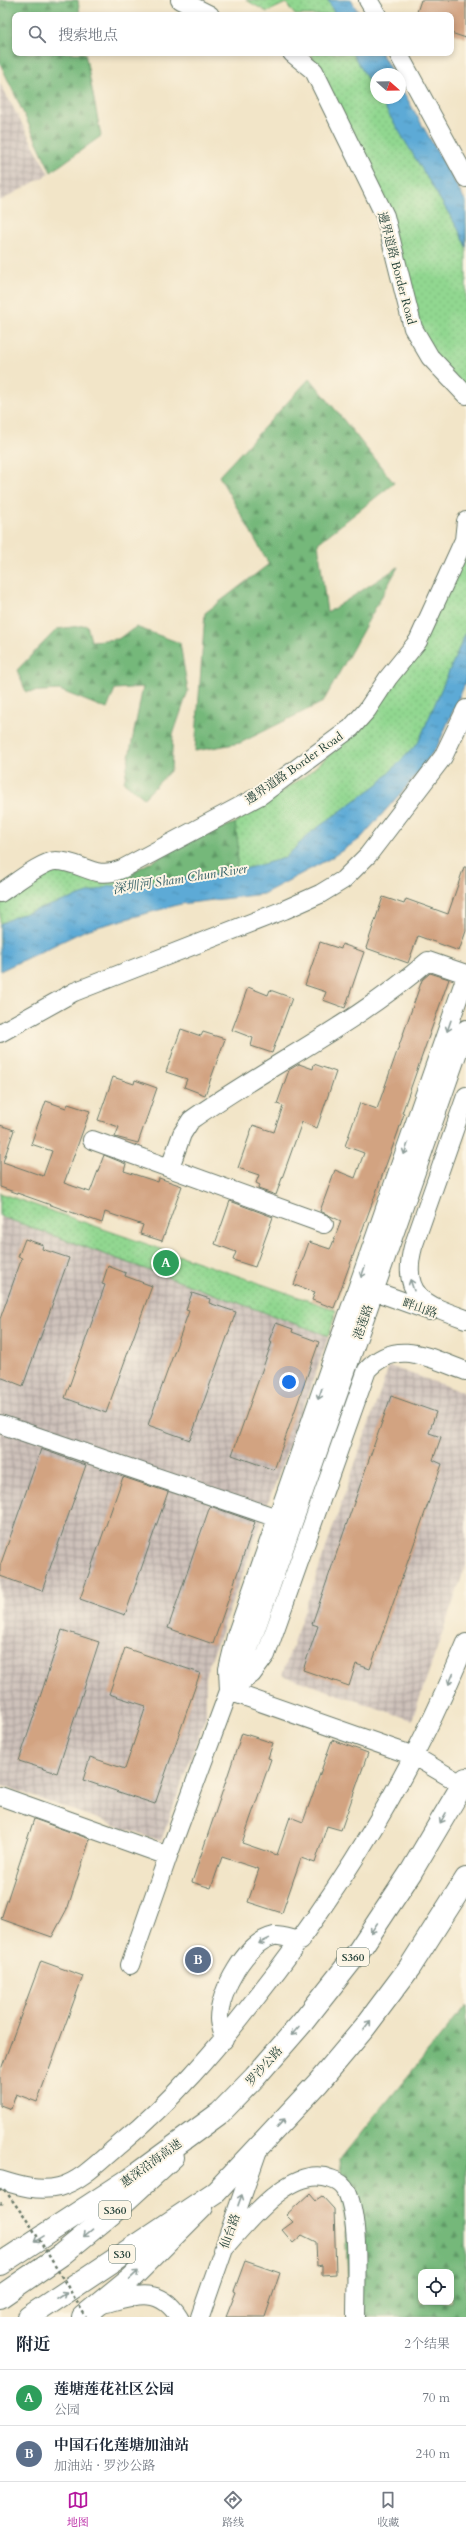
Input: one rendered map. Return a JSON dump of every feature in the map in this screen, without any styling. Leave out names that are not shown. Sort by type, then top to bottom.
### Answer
[{"type":"main road","name":"罗沙公路","points":[[0,2297],[61,2255],[111,2214],[220,2113],[302,2023],[358,1952],[411,1872],[465,1778]]},
{"type":"main road","points":[[89,2313],[132,2277],[216,2192],[318,2083],[365,2027],[410,1967],[459,1894],[466,1879]]},
{"type":"main road","name":"惠深沿海高速","points":[[0,2264],[130,2179],[220,2113]]},
{"type":"main road","name":"S30","points":[[29,2317],[216,2192]]},
{"type":"street","points":[[180,0],[204,12]]},
{"type":"street","points":[[368,0],[375,12]]},
{"type":"street","name":"邊界道路 Border Road","points":[[296,56],[314,71],[385,216],[401,274],[413,328],[430,357],[466,395]]},
{"type":"street","points":[[400,56],[466,178]]},
{"type":"street","name":"邊界道路 Border Road","points":[[0,893],[45,863],[56,861],[94,872],[110,874],[122,869],[261,795],[351,728],[367,710],[388,678],[418,641],[464,540],[466,521]]},
{"type":"street","points":[[0,1033],[74,992],[284,910],[320,894],[343,880],[368,855],[439,762],[460,725],[466,709]]},
{"type":"street","points":[[130,1965],[168,1856],[229,1691],[231,1653],[466,975],[428,961],[399,987],[366,1010],[191,1120],[182,1134],[170,1167]]},
{"type":"street","name":"港莲路","points":[[229,1691],[245,1660],[466,1029]]},
{"type":"street","points":[[466,1096],[413,1248],[409,1273],[412,1287],[423,1302],[466,1319]]},
{"type":"street","points":[[92,1140],[324,1224]]},
{"type":"street","name":"畔山路","points":[[374,1291],[466,1324]]},
{"type":"street","points":[[229,1691],[252,1674],[266,1655],[367,1370],[383,1356],[401,1352],[412,1353],[466,1371]]},
{"type":"street","points":[[0,1424],[277,1518]]},
{"type":"street","points":[[0,2180],[24,2187],[42,2189],[58,2187],[73,2181],[154,2114],[191,2077],[224,2040],[301,1941],[374,1826],[414,1756],[443,1698],[466,1643]]},
{"type":"street","points":[[229,1691],[414,1756],[465,1778]]},
{"type":"street","points":[[0,1796],[168,1856]]},
{"type":"street","points":[[224,2040],[219,2019],[224,1998],[241,1960],[260,1942],[275,1936],[301,1941]]},
{"type":"street","name":"仙台路","points":[[200,2317],[222,2250],[260,2145]]},
{"type":"street","points":[[222,2250],[268,2202],[294,2182],[312,2176],[326,2176],[339,2182],[347,2192],[354,2221],[356,2317]]},
{"type":"street","points":[[89,2313],[137,2296],[154,2295],[168,2302],[179,2317]]},
{"type":"path","points":[[0,2192],[4,2189],[31,2226],[89,2313]]},
{"type":"shaded area","points":[[0,83],[49,174],[0,201]]},
{"type":"shaded area","points":[[0,1216],[329,1336],[206,1673],[206,1715],[161,1841],[0,1785]]},
{"type":"shaded area","points":[[389,1366],[466,1393],[466,1565],[412,1720],[282,1675]]},
{"type":"green space","points":[[0,0],[78,0],[80,12],[12,12],[12,56],[86,56],[101,136],[51,172],[0,63]]},
{"type":"green space","points":[[246,0],[336,0],[342,12],[293,12],[286,3],[267,12]]},
{"type":"green space","points":[[312,56],[367,56],[373,68],[370,68],[370,104],[396,104],[466,224],[466,403],[428,353],[385,216],[314,71]]},
{"type":"green space","points":[[310,378],[394,483],[318,543],[327,613],[398,567],[323,702],[240,743],[195,751],[205,613],[269,564],[219,476]]},
{"type":"green space","points":[[466,521],[466,660],[407,766],[306,857],[235,882],[235,823],[305,776],[368,722],[429,628]]},
{"type":"green space","points":[[87,625],[91,641],[118,639],[136,627],[180,643],[188,691],[173,735],[171,770],[144,798],[124,782],[143,687],[115,689],[107,709],[59,690],[26,692],[17,670],[57,629]]},
{"type":"green space","points":[[235,823],[238,844],[236,877],[124,890],[138,869],[195,838]]},
{"type":"green space","points":[[137,867],[119,900],[0,947],[0,905],[46,873],[61,871],[97,882],[110,881]]},
{"type":"green space","points":[[0,1193],[336,1310],[329,1336],[0,1216]]},
{"type":"green space","points":[[466,2005],[466,2317],[351,2317],[340,2159]]},
{"type":"water","points":[[328,0],[351,0],[358,12],[334,12]]},
{"type":"water","points":[[354,56],[383,56],[390,68],[370,68],[370,83]]},
{"type":"water","points":[[406,97],[466,202],[466,247],[458,229],[383,104],[406,104]]},
{"type":"water","name":"深圳河 Sham Chun River","points":[[466,632],[466,682],[437,747],[409,784],[360,839],[329,859],[263,894],[181,904],[86,930],[0,971],[0,924],[14,917],[110,886],[226,874],[285,858],[310,833],[378,784],[418,743]]},
{"type":"building","points":[[421,0],[466,0],[466,38],[454,34],[454,12],[417,12]]},
{"type":"building","points":[[464,867],[466,867],[466,931],[459,951],[418,936],[408,963],[366,948],[383,897],[404,904],[406,899],[448,914]]},
{"type":"building","points":[[320,942],[341,949],[342,944],[364,952],[345,1008],[323,1000],[326,992],[305,985]]},
{"type":"building","points":[[430,973],[449,979],[402,1113],[404,1114],[398,1132],[334,1308],[312,1300],[315,1292],[294,1285],[309,1242],[330,1249],[332,1245],[341,1221],[320,1211],[335,1170],[355,1178],[364,1153],[345,1146],[360,1103],[377,1109],[422,980]]},
{"type":"building","points":[[248,987],[268,995],[270,990],[292,998],[272,1053],[251,1046],[253,1038],[232,1030]]},
{"type":"building","points":[[181,1029],[201,1036],[203,1032],[225,1039],[205,1095],[184,1087],[187,1079],[166,1072]]},
{"type":"building","points":[[299,1064],[313,1069],[314,1064],[336,1072],[317,1128],[302,1122],[276,1195],[258,1189],[260,1185],[256,1183],[259,1175],[238,1168],[253,1125],[274,1132],[283,1106],[277,1104],[289,1070]]},
{"type":"building","points":[[113,1077],[134,1084],[135,1080],[157,1088],[138,1143],[115,1137],[119,1127],[98,1120]]},
{"type":"building","points":[[46,1101],[66,1108],[68,1104],[90,1111],[64,1183],[90,1192],[104,1155],[126,1164],[124,1171],[158,1182],[159,1178],[182,1186],[162,1241],[140,1234],[143,1225],[105,1212],[102,1223],[0,1187],[0,1125],[14,1130],[3,1162],[43,1176],[52,1151],[31,1144]]},
{"type":"building","points":[[230,1201],[273,1217],[255,1267],[233,1260],[236,1252],[215,1244]]},
{"type":"building","points":[[25,1239],[43,1245],[42,1249],[69,1258],[23,1386],[0,1377],[0,1319],[22,1258],[18,1257]]},
{"type":"building","points":[[108,1266],[126,1273],[125,1276],[152,1286],[106,1413],[65,1398],[105,1285],[102,1284]]},
{"type":"building","points":[[192,1293],[210,1299],[209,1303],[236,1312],[190,1440],[148,1425],[189,1311],[186,1310]]},
{"type":"building","points":[[276,1323],[293,1329],[292,1332],[319,1342],[274,1470],[232,1455],[272,1342],[269,1340]]},
{"type":"building","points":[[391,1396],[436,1412],[429,1433],[441,1437],[433,1460],[442,1464],[370,1669],[356,1664],[349,1686],[303,1670],[318,1626],[312,1624]]},
{"type":"building","points":[[41,1449],[86,1465],[42,1591],[0,1576],[0,1566]]},
{"type":"building","points":[[123,1477],[168,1492],[125,1615],[80,1599]]},
{"type":"building","points":[[210,1506],[255,1522],[213,1644],[168,1628]]},
{"type":"building","points":[[62,1630],[99,1642],[57,1773],[19,1761]]},
{"type":"building","points":[[125,1648],[200,1673],[155,1804],[83,1780],[90,1757],[125,1769],[146,1706],[109,1694]]},
{"type":"building","points":[[242,1733],[273,1743],[268,1758],[271,1759],[242,1843],[277,1855],[290,1817],[303,1822],[332,1740],[368,1753],[341,1830],[327,1826],[315,1863],[301,1858],[282,1913],[248,1902],[259,1869],[222,1857],[211,1888],[192,1882]]},
{"type":"building","points":[[34,1819],[90,1839],[68,1907],[52,1937],[1,1919]]},
{"type":"building","points":[[41,1961],[83,1976],[37,2102],[16,2094],[11,2109],[0,2105],[0,2072]]},
{"type":"building","points":[[310,2193],[316,2200],[322,2196],[334,2209],[336,2274],[322,2275],[322,2265],[317,2266],[316,2242],[302,2235],[293,2243],[282,2230],[293,2222],[286,2215]]},
{"type":"building","points":[[245,2261],[280,2273],[265,2317],[226,2317],[236,2292],[234,2291]]},
{"type":"place","name":"莲塘莲花社区公园","points":[[166,1263]]},
{"type":"place","name":"中国石化莲塘加油站","points":[[198,1960]]}]
